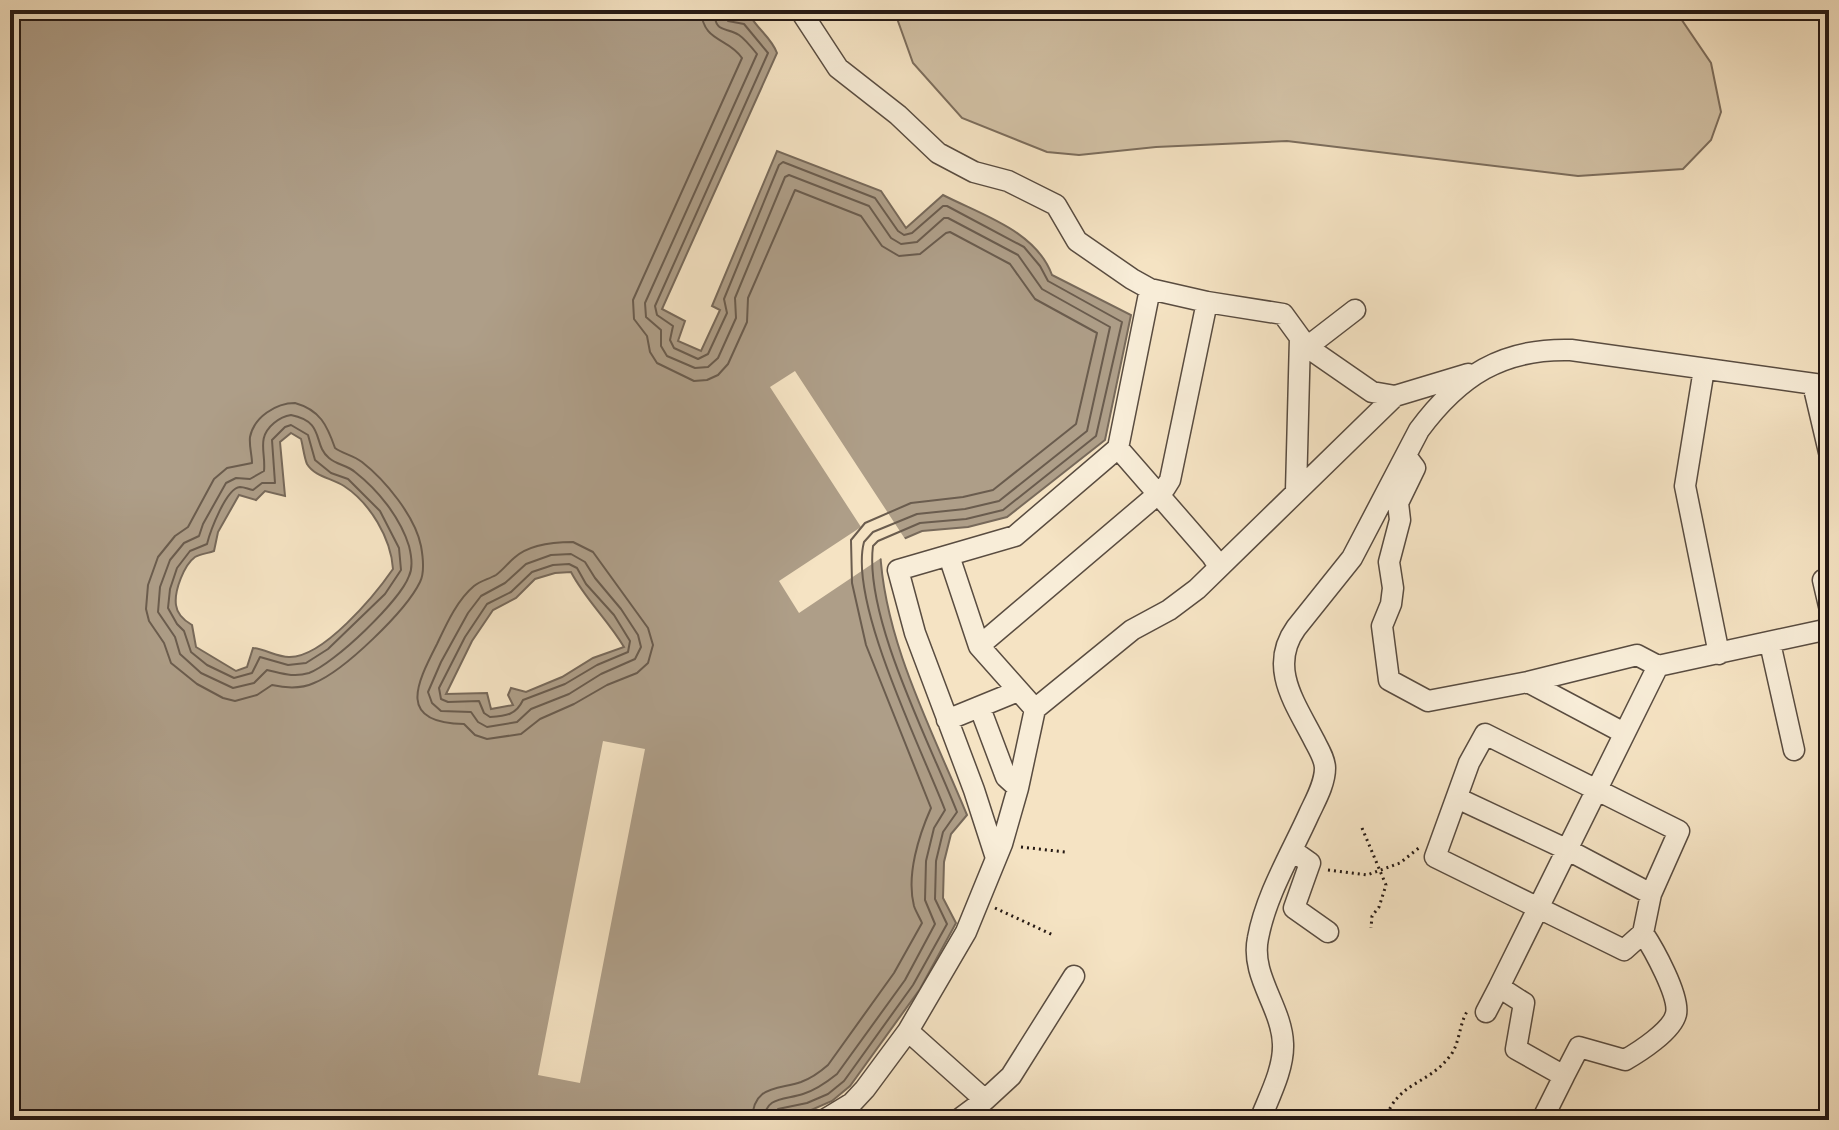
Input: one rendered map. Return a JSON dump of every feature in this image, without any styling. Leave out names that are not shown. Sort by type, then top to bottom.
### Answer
[{"type":"street","points":[[800,10],[838,68],[898,115],[938,153],[974,172],[1008,181],[1056,205],[1077,241],[1150,289],[1283,314],[1304,343],[1372,392],[1395,396],[1476,372],[1522,354],[1562,350],[1821,385],[1829,452]]},
{"type":"street","points":[[999,851],[915,633],[898,570],[1015,536],[1118,448],[1150,289]]},
{"type":"street","points":[[979,646],[1159,496],[1170,480],[1207,302]]},
{"type":"street","points":[[1304,343],[1355,310]]},
{"type":"street","points":[[1296,491],[1304,343]]},
{"type":"street","points":[[1704,369],[1685,486],[1719,654]]},
{"type":"street","points":[[1260,1120],[1280,1064],[1283,1045],[1280,1024],[1261,976],[1257,942],[1268,905],[1318,794],[1325,768],[1285,682],[1283,652],[1296,628],[1352,558],[1419,430],[1433,412],[1476,372]]},
{"type":"street","points":[[824,1120],[837,1115],[852,1103],[908,1031],[966,932],[999,851],[1018,788],[1035,709],[1132,630],[1169,610],[1197,589],[1395,396]]},
{"type":"street","points":[[1118,448],[1219,567]]},
{"type":"street","points":[[1406,456],[1415,468],[1398,503],[1400,520],[1389,562],[1393,588],[1391,604],[1382,626],[1389,680],[1428,701],[1528,682],[1637,655],[1658,666],[1829,629]]},
{"type":"street","points":[[949,556],[979,646],[1035,709]]},
{"type":"street","points":[[1823,580],[1829,606]]},
{"type":"street","points":[[1770,643],[1794,750]]},
{"type":"street","points":[[1486,1012],[1658,666]]},
{"type":"street","points":[[1528,682],[1624,733]]},
{"type":"street","points":[[947,720],[1018,691]]},
{"type":"street","points":[[980,708],[1006,777],[1018,788]]},
{"type":"street","points":[[1485,734],[1597,791],[1679,831],[1651,894],[1643,933],[1624,950],[1435,857],[1469,763],[1485,734]]},
{"type":"street","points":[[1457,798],[1568,850],[1651,894]]},
{"type":"street","points":[[1293,851],[1310,863],[1294,908],[1328,932]]},
{"type":"street","points":[[1542,1120],[1579,1047],[1625,1060],[1671,1025],[1676,1014],[1675,1002],[1654,949],[1643,933]]},
{"type":"street","points":[[958,1120],[1011,1076],[1074,976]]},
{"type":"street","points":[[1499,987],[1524,1003],[1516,1049],[1564,1076]]},
{"type":"street","points":[[908,1031],[985,1100]]},
{"type":"path","points":[[1362,828],[1386,885],[1379,907],[1372,916],[1371,928]]},
{"type":"path","points":[[1309,867],[1367,875],[1400,863],[1419,848],[1431,833],[1445,831]]},
{"type":"path","points":[[999,851],[1065,852]]},
{"type":"path","points":[[980,901],[1053,935]]},
{"type":"path","points":[[1385,1120],[1395,1098],[1402,1091],[1417,1085],[1451,1055],[1466,1012],[1472,1008],[1486,1012]]},
{"type":"shaded area","points":[[894,10],[1675,10],[1711,63],[1721,112],[1711,140],[1683,169],[1578,176],[1287,141],[1156,147],[1079,155],[1047,152],[962,118],[913,63]]},
{"type":"water","points":[[10,10],[729,10],[734,16],[749,14],[777,53],[662,309],[685,321],[678,341],[701,351],[720,310],[712,306],[777,151],[881,191],[906,228],[943,195],[1021,236],[1034,247],[1052,275],[1131,315],[1105,440],[1007,517],[968,527],[922,531],[880,549],[883,583],[900,651],[967,815],[951,834],[944,862],[943,898],[956,923],[920,989],[850,1086],[832,1101],[809,1111],[761,1120],[10,1120]],"holes":[[[291,433],[301,439],[310,468],[353,493],[378,522],[388,545],[393,569],[361,609],[317,647],[302,655],[289,657],[253,648],[247,667],[236,671],[196,647],[192,625],[177,608],[178,586],[191,561],[214,551],[218,532],[239,495],[256,500],[265,491],[285,496],[280,442]],[[571,572],[624,647],[593,658],[562,677],[526,692],[511,688],[508,695],[513,705],[491,709],[487,693],[446,694],[472,641],[493,610],[516,598],[535,579]]]},
{"type":"pier","points":[[795,371],[907,542],[884,551],[885,562],[881,558],[799,613],[779,581],[861,527],[770,387]]},
{"type":"pier","points":[[603,741],[645,749],[580,1083],[538,1075]]}]
